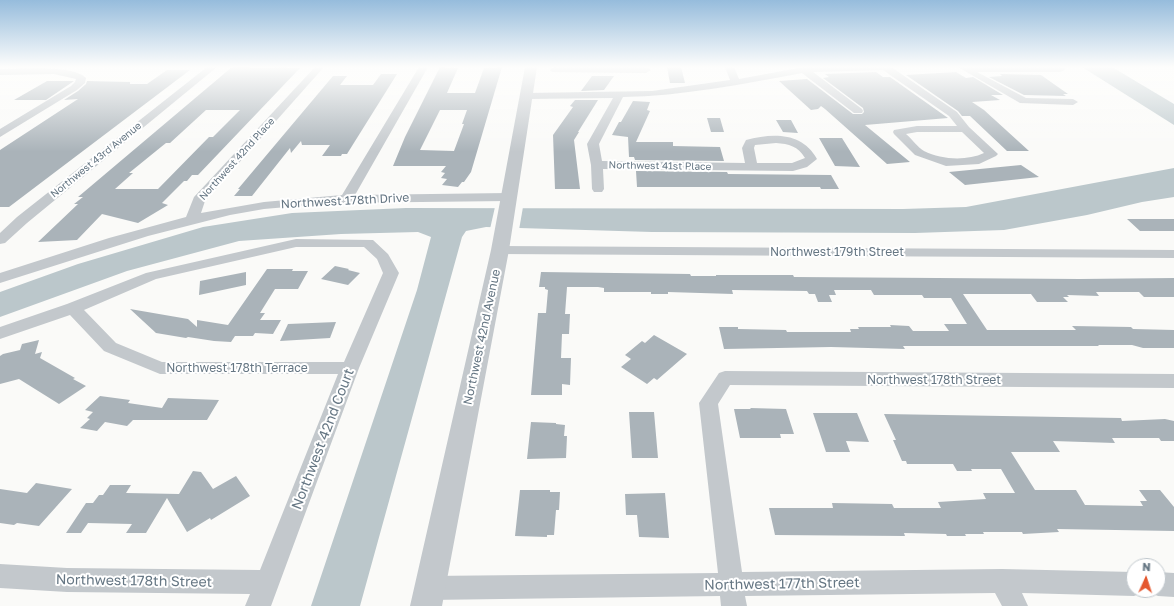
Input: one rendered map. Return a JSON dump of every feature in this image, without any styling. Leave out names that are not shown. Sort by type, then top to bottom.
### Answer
[{"type":"street","points":[[0,134],[62,95]]},
{"type":"street","name":"Northwest 43rd Avenue","points":[[0,240],[22,220],[178,95]]},
{"type":"street","name":"Northwest 42nd Place","points":[[192,220],[199,200],[294,95]]},
{"type":"street","points":[[346,199],[407,95]]},
{"type":"street","points":[[526,96],[593,95]]},
{"type":"street","name":"Northwest 41st Place","points":[[619,95],[593,144],[597,165],[752,167],[793,167],[803,164],[810,159],[808,151],[800,144],[785,140],[750,142],[748,148],[752,167]]},
{"type":"street","points":[[837,95],[858,111]]},
{"type":"street","points":[[926,95],[953,114],[965,129],[992,154],[979,160],[946,162],[919,153],[898,132],[917,129],[965,129]]},
{"type":"street","points":[[1014,95],[1024,101],[1073,102]]},
{"type":"street","name":"Northwest 42nd Avenue","points":[[428,597],[501,242],[526,96]]},
{"type":"street","points":[[597,165],[598,189]]},
{"type":"street","name":"Northwest 178th Drive","points":[[0,278],[151,230],[231,211],[285,203],[346,199],[507,202]]},
{"type":"street","name":"Northwest 179th Street","points":[[501,242],[1174,254]]},
{"type":"street","name":"Northwest 42nd Court","points":[[73,308],[152,276],[296,243],[368,243],[383,257],[391,273],[350,368],[258,606]]},
{"type":"street","points":[[0,334],[73,308]]},
{"type":"street","name":"Northwest 178th Terrace","points":[[73,308],[110,347],[160,368],[350,368]]},
{"type":"street","name":"Northwest 178th Street","points":[[733,595],[708,404],[724,378],[1174,381]]},
{"type":"street","name":"Northwest 178th Street","points":[[0,576],[67,580],[268,582]]},
{"type":"street","points":[[1002,581],[1015,606]]},
{"type":"street","name":"Northwest 177th Street","points":[[428,597],[733,595],[1002,581],[1126,584]]},
{"type":"shaded area","points":[[1127,95],[1159,95],[1174,104],[1174,125]]},
{"type":"shaded area","points":[[1174,168],[1174,197],[1004,230],[915,233],[652,232],[486,227],[466,231],[462,237],[360,606],[311,606],[417,290],[431,237],[418,232],[341,234],[239,241],[127,271],[0,317],[0,292],[78,264],[203,227],[292,213],[406,208],[903,209],[966,207]]},
{"type":"pier","points":[[495,207],[523,207],[519,230],[490,229]]},
{"type":"building","points":[[22,95],[53,95],[46,100],[14,100]]},
{"type":"building","points":[[71,95],[157,95],[9,207],[0,207],[0,150],[78,99],[64,100]]},
{"type":"building","points":[[198,95],[274,95],[198,175],[192,175],[187,181],[184,181],[162,203],[168,205],[138,223],[102,214],[77,240],[38,242],[78,204],[74,204],[83,197],[78,197]],"holes":[[[206,110],[240,110],[213,137],[209,137],[158,189],[115,189],[133,173],[129,173],[166,143],[170,143]]]},
{"type":"building","points":[[317,95],[384,95],[347,154],[342,154],[341,156],[322,156],[330,145],[302,145],[301,141],[291,153],[290,148],[252,196],[234,196],[240,189],[238,189]]},
{"type":"building","points":[[426,95],[494,95],[471,172],[464,182],[462,182],[458,187],[442,185],[447,179],[441,178],[445,173],[441,172],[446,166],[393,166],[405,137]],"holes":[[[440,110],[467,110],[462,124],[464,124],[454,151],[420,150]]]},
{"type":"building","points":[[795,95],[828,95],[853,114],[862,114],[864,112],[863,108],[846,95],[916,95],[948,118],[865,125],[910,162],[887,164],[821,106],[818,109],[811,110]]},
{"type":"building","points":[[935,95],[992,95],[1000,100],[972,102],[984,110],[1029,151],[1007,151],[970,116],[962,116],[958,111]]},
{"type":"building","points":[[1036,95],[1065,95],[1066,96]]},
{"type":"building","points":[[575,100],[598,100],[574,140],[580,189],[555,189],[553,135],[573,107],[570,106]]},
{"type":"building","points":[[633,101],[650,102],[647,110],[650,111],[636,142],[673,142],[673,146],[720,147],[724,161],[635,160],[634,157],[629,157],[628,137],[612,135]]},
{"type":"building","points":[[707,118],[720,118],[724,132],[711,132]]},
{"type":"building","points":[[776,120],[791,120],[798,133],[783,132]]},
{"type":"building","points":[[819,138],[842,138],[860,167],[835,166]]},
{"type":"building","points":[[1021,165],[1039,177],[965,185],[949,172]]},
{"type":"building","points":[[636,171],[831,175],[839,189],[821,189],[820,187],[637,187]]},
{"type":"building","points":[[1127,219],[1174,219],[1174,231],[1140,231]]},
{"type":"building","points":[[335,266],[360,273],[348,285],[321,279]]},
{"type":"building","points":[[267,269],[293,269],[292,271],[308,271],[298,289],[275,289],[260,313],[265,313],[260,320],[281,320],[273,334],[255,333],[253,336],[235,336],[231,342],[186,338],[156,333],[130,309],[188,319],[197,327],[197,320],[228,325]]},
{"type":"building","points":[[246,272],[246,285],[199,295],[200,281]]},
{"type":"building","points":[[541,272],[690,274],[691,276],[793,275],[794,277],[1080,279],[1174,278],[1174,297],[1144,297],[1139,292],[1096,292],[1099,296],[1067,295],[1069,297],[1063,297],[1068,302],[1037,302],[1031,294],[963,294],[987,330],[1076,330],[1072,326],[1131,327],[1133,329],[1174,330],[1174,348],[1143,348],[1132,345],[1098,345],[1099,346],[903,346],[905,349],[831,347],[724,349],[719,327],[786,330],[787,332],[851,332],[850,329],[859,329],[858,327],[891,327],[890,325],[909,326],[913,331],[949,331],[944,324],[967,324],[951,298],[924,298],[922,295],[874,295],[871,290],[834,290],[836,295],[829,295],[832,302],[818,302],[815,294],[809,294],[807,291],[732,290],[733,294],[668,292],[668,294],[651,294],[651,292],[604,292],[604,288],[598,287],[567,287],[565,314],[570,314],[569,334],[562,334],[561,358],[571,358],[570,385],[562,384],[562,395],[531,395],[538,313],[546,313],[548,290],[545,289],[545,287],[539,287]]},
{"type":"building","points":[[336,322],[330,338],[280,341],[288,324]]},
{"type":"building","points":[[654,335],[687,354],[657,380],[654,378],[647,384],[621,367],[631,359],[625,355],[642,341],[645,343]]},
{"type":"building","points":[[39,340],[35,354],[42,352],[40,358],[86,386],[59,404],[19,379],[0,384],[0,356],[20,350],[22,344]]},
{"type":"building","points":[[100,396],[130,400],[128,403],[162,408],[168,398],[219,400],[207,420],[133,420],[127,426],[105,422],[97,431],[80,428],[90,419],[87,418],[93,412],[85,410]]},
{"type":"building","points":[[750,408],[786,409],[794,434],[780,434],[781,438],[740,438],[734,409],[751,409]]},
{"type":"building","points":[[629,412],[654,412],[658,458],[632,458]]},
{"type":"building","points":[[813,413],[857,413],[869,442],[846,441],[850,452],[826,452]]},
{"type":"building","points":[[884,414],[1121,418],[1122,421],[1165,419],[1174,421],[1174,441],[1161,441],[1159,438],[1112,438],[1115,443],[1053,441],[1060,452],[1011,452],[1035,490],[1076,490],[1085,505],[1143,506],[1140,501],[1147,501],[1139,490],[1160,490],[1174,507],[1174,531],[1057,529],[1059,532],[1023,534],[1022,532],[983,532],[984,534],[965,534],[966,536],[904,533],[905,536],[775,535],[769,508],[833,508],[832,503],[892,504],[894,508],[941,508],[938,502],[986,499],[983,493],[1015,493],[1001,469],[971,469],[972,471],[957,471],[953,464],[907,464],[906,461],[902,461],[893,440],[896,440]]},
{"type":"building","points":[[531,422],[556,423],[565,425],[564,436],[567,436],[566,458],[527,459]]},
{"type":"building","points":[[193,471],[201,472],[213,489],[236,476],[250,496],[211,520],[210,518],[187,532],[167,498],[146,533],[126,533],[132,524],[88,523],[81,533],[66,533],[86,503],[93,503],[99,495],[103,495],[110,485],[131,485],[126,493],[179,494]]},
{"type":"building","points":[[36,483],[72,489],[39,526],[17,523],[14,525],[0,523],[0,489],[27,493]]},
{"type":"building","points":[[520,490],[550,490],[550,492],[560,492],[559,510],[556,510],[554,535],[547,535],[547,537],[515,536]]},
{"type":"building","points":[[665,493],[669,538],[639,537],[637,515],[626,515],[625,494]]}]
